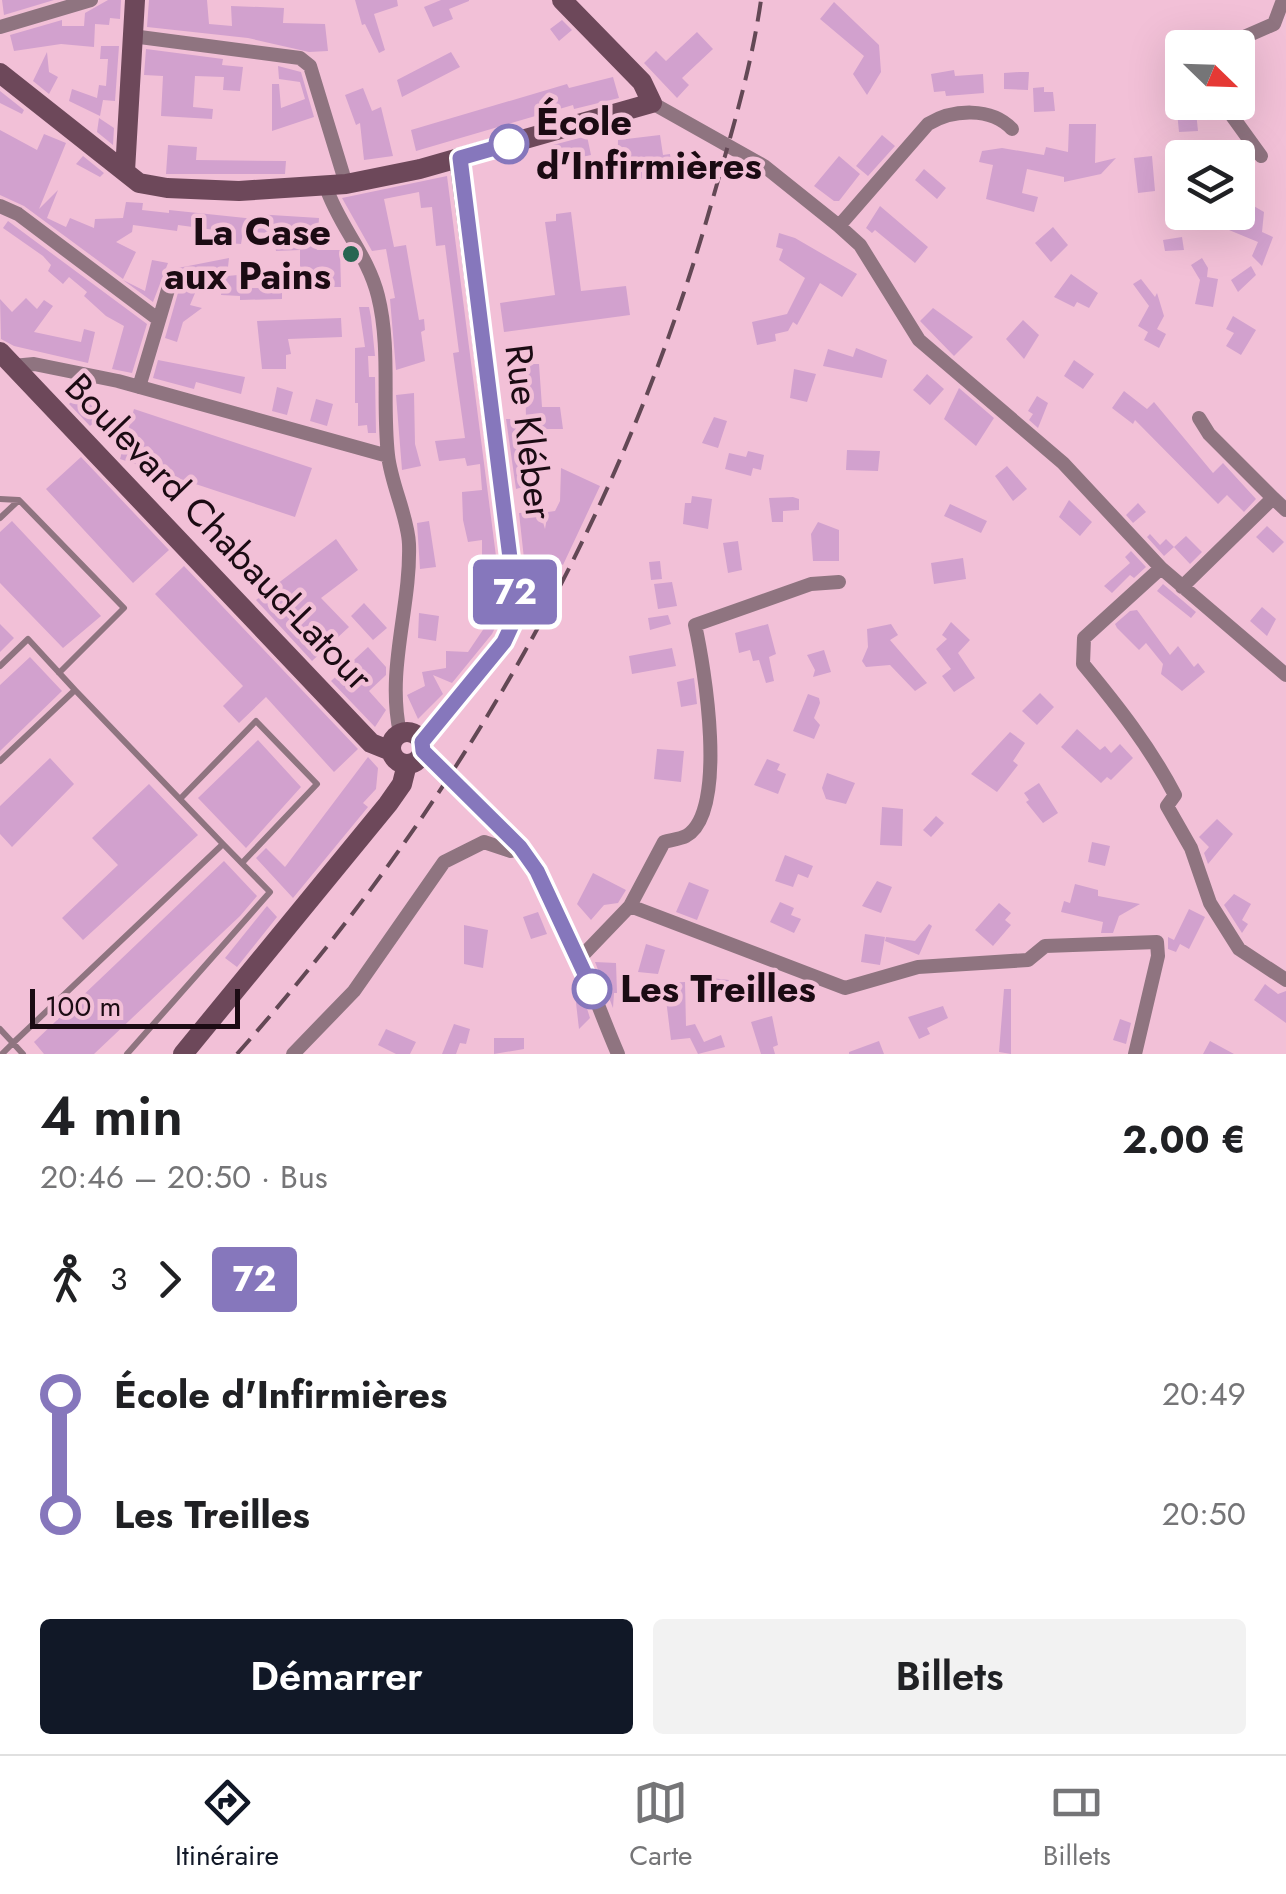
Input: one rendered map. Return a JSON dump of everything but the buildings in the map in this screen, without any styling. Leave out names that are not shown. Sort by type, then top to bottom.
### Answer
[{"type":"street","points":[[0,27],[90,0]]},
{"type":"street","points":[[125,171],[135,0]]},
{"type":"street","points":[[562,0],[642,82],[652,104],[764,166],[860,245],[902,319],[919,340],[1063,463],[1161,568],[1286,675]]},
{"type":"street","points":[[1255,32],[1274,24],[1284,0]]},
{"type":"street","points":[[132,36],[300,58],[310,66],[336,185],[332,205],[363,251],[378,295],[384,331],[388,456],[409,539],[408,593],[396,662],[409,748],[446,771]]},
{"type":"street","points":[[0,73],[140,183],[167,188],[240,191],[336,185],[460,158],[652,104]]},
{"type":"street","points":[[839,226],[928,124],[954,113],[994,115],[1012,129]]},
{"type":"street","points":[[1235,120],[1260,156]]},
{"type":"street","name":"Rue Kléber","points":[[183,1054],[388,804],[402,784],[409,748],[504,642],[517,614],[460,158]]},
{"type":"street","points":[[0,206],[18,214],[159,320]]},
{"type":"street","points":[[139,387],[172,276]]},
{"type":"street","points":[[6,359],[139,387],[388,456]]},
{"type":"street","name":"Boulevard Chabaud-Latour","points":[[6,359],[370,743],[409,748]]},
{"type":"street","points":[[1199,418],[1209,434],[1286,510]]},
{"type":"street","points":[[1182,587],[1273,498]]},
{"type":"street","points":[[1161,568],[1084,638],[1080,646],[1083,664],[1133,727],[1168,783],[1174,794],[1167,806],[1191,848],[1210,903],[1239,949],[1286,980]]},
{"type":"street","points":[[581,957],[630,906],[664,842],[688,835],[703,815],[710,761],[706,678],[695,625],[811,584],[839,582]]},
{"type":"street","points":[[461,788],[537,871],[581,957],[618,1054]]},
{"type":"street","points":[[293,1054],[354,991],[444,862],[484,842],[510,850]]},
{"type":"street","points":[[630,906],[845,988],[918,967],[1028,960],[1045,946],[1157,942],[1158,956],[1135,1054]]},
{"type":"lane","points":[[0,498],[18,500],[124,608],[59,673]]},
{"type":"lane","points":[[0,518],[18,500]]},
{"type":"lane","points":[[0,666],[28,638],[270,892],[127,1054]]},
{"type":"lane","points":[[0,761],[74,690]]},
{"type":"lane","points":[[180,799],[256,721],[317,784],[242,863]]},
{"type":"lane","points":[[2,1054],[223,844]]},
{"type":"lane","points":[[0,1030],[23,1054]]},
{"type":"railway","points":[[237,1054],[317,960],[391,862],[459,761],[522,656],[579,549],[629,438],[673,323],[733,129],[761,0]]},
{"type":"bus line","name":"72","points":[[509,144],[460,158],[517,614],[504,642],[422,742],[423,751],[520,847],[537,871],[581,957],[592,989]]},
{"type":"place","name":"École d'Infirmières","points":[[509,144]]},
{"type":"place","name":"La Case aux Pains","points":[[351,254]]},
{"type":"place","name":"Les Treilles","points":[[592,989]]}]
